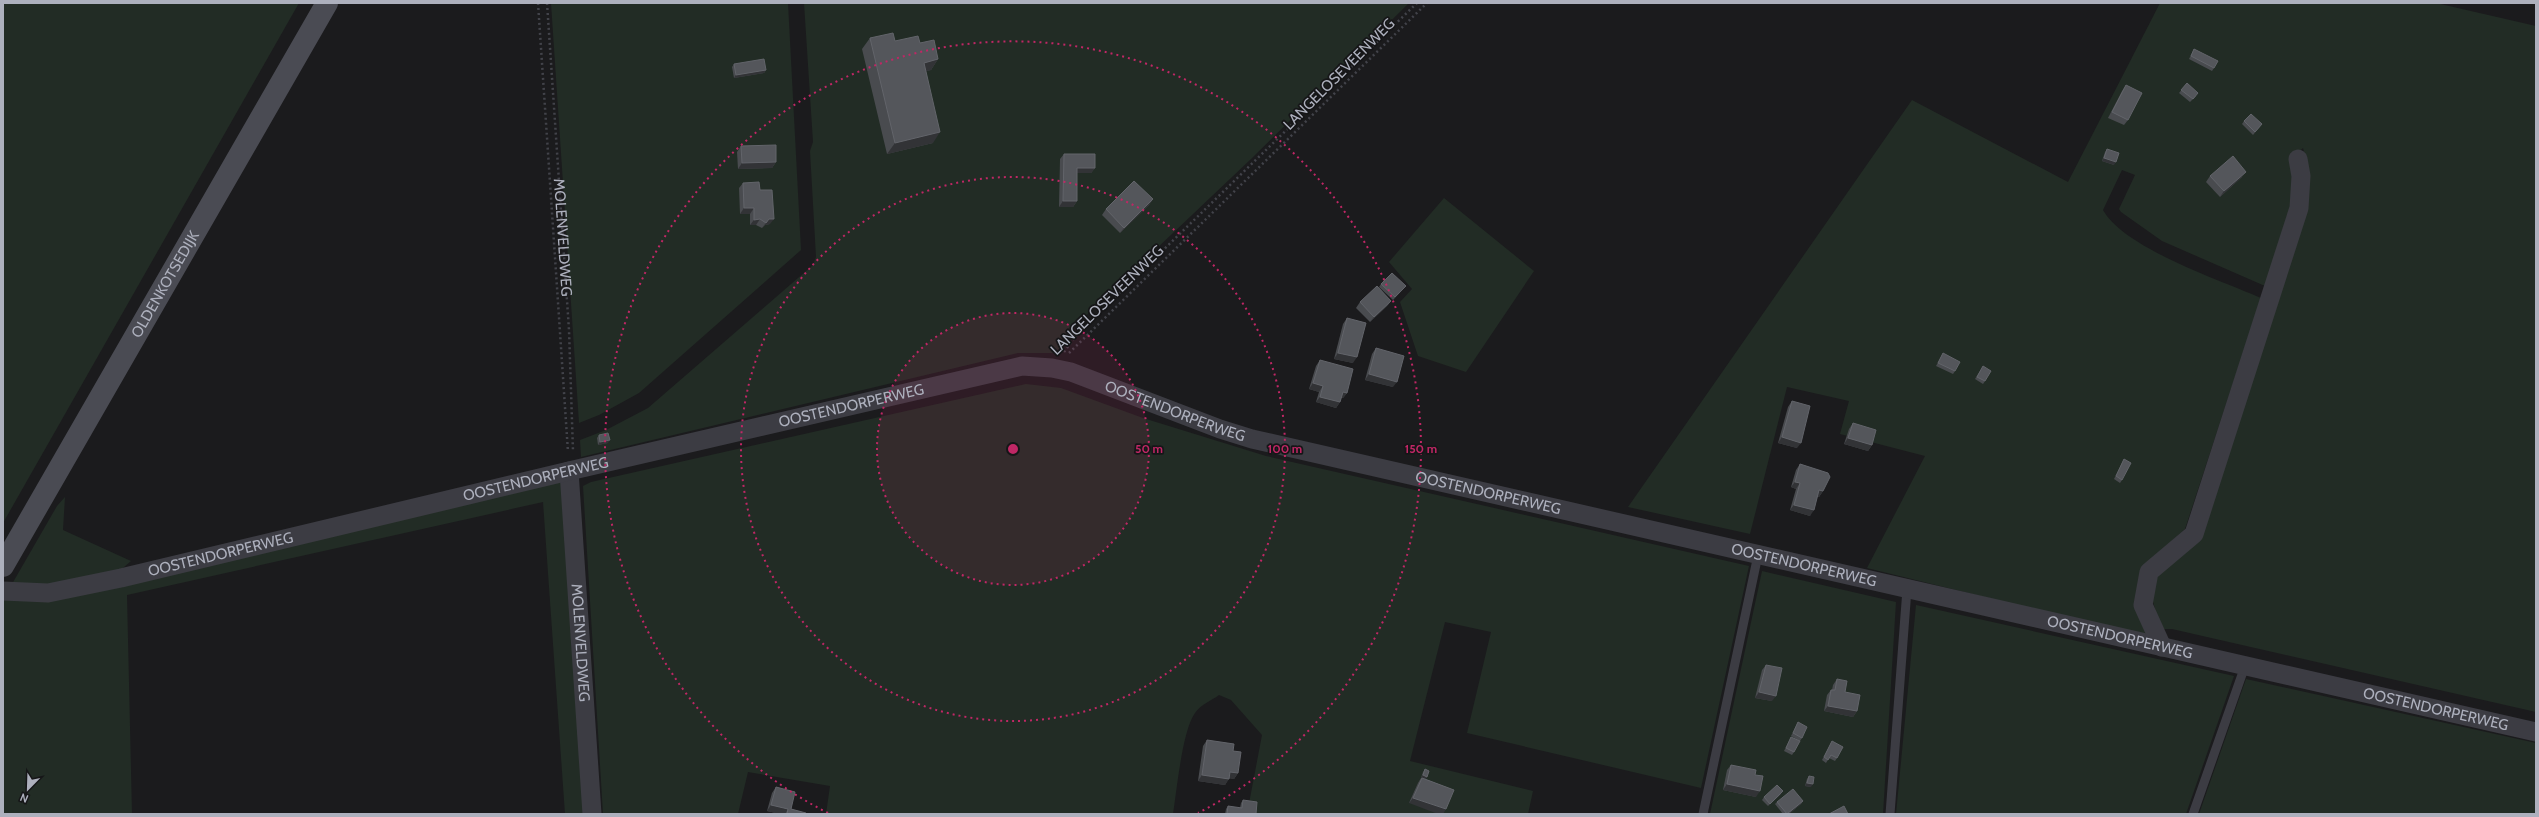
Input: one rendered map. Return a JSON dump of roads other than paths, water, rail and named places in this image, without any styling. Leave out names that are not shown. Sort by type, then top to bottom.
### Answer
[{"type":"street","name":"OLDENKOTSEDIJK","points":[[3,566],[327,3]]},
{"type":"street","points":[[2162,647],[2144,605],[2149,572],[2194,534],[2299,208],[2300,176],[2298,159]]},
{"type":"street","name":"OOSTENDORPERWEG","points":[[3,591],[48,593],[121,578],[569,471],[1022,366],[1052,368],[1071,372],[1220,429],[1252,439],[2536,732]]},
{"type":"street","name":"MOLENVELDWEG","points":[[569,471],[592,814]]},
{"type":"lane","points":[[1704,814],[1758,555]]},
{"type":"lane","points":[[1890,814],[1907,589]]},
{"type":"lane","points":[[2193,814],[2245,666]]}]
